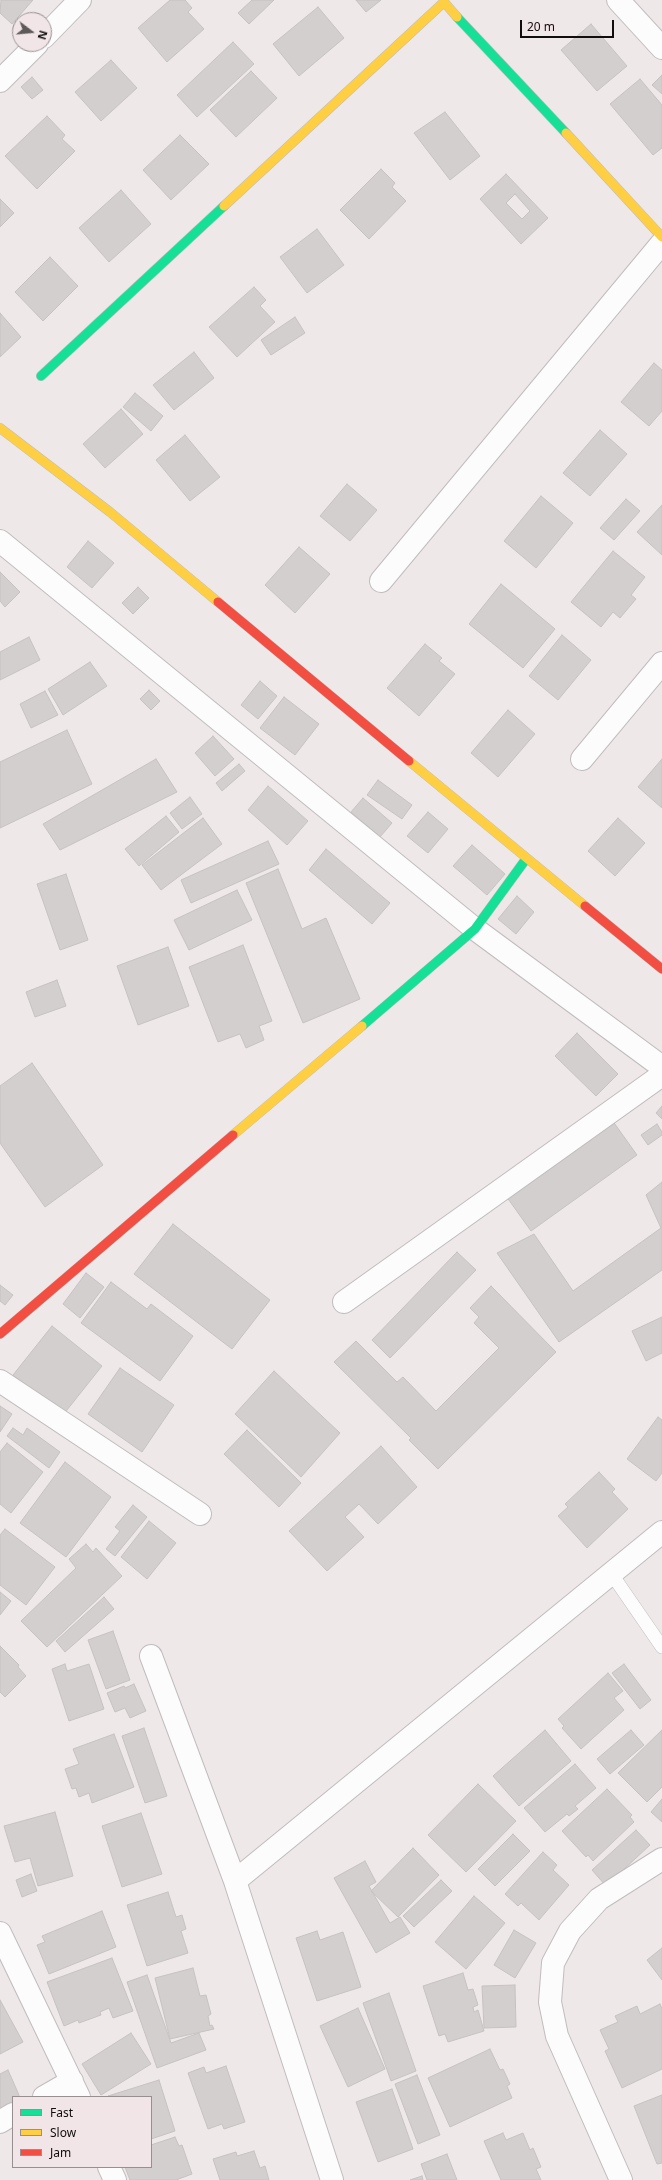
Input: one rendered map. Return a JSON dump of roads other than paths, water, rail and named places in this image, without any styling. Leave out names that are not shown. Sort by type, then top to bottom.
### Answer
[{"type":"street","points":[[52,29],[80,0]]},
{"type":"street","points":[[618,0],[662,48]]},
{"type":"street","points":[[41,376],[443,1],[662,237]]},
{"type":"street","points":[[0,81],[29,52]]},
{"type":"street","points":[[381,581],[662,243]]},
{"type":"street","points":[[0,428],[110,512],[526,859],[662,969]]},
{"type":"street","points":[[0,541],[475,929],[662,1067]]},
{"type":"street","points":[[582,758],[662,663]]},
{"type":"street","points":[[0,1334],[475,929],[526,859]]},
{"type":"street","points":[[344,1302],[662,1075]]},
{"type":"street","points":[[0,1381],[200,1514]]},
{"type":"street","points":[[235,1881],[662,1532]]},
{"type":"street","points":[[151,1656],[235,1881],[332,2180]]},
{"type":"street","points":[[621,2180],[558,2036],[550,2002],[553,1963],[570,1931],[598,1899],[662,1859]]},
{"type":"street","points":[[0,1933],[75,2089],[48,2096]]},
{"type":"street","points":[[0,2122],[12,2115]]},
{"type":"street","points":[[109,2168],[115,2180]]},
{"type":"lane","points":[[612,1573],[662,1647]]}]
